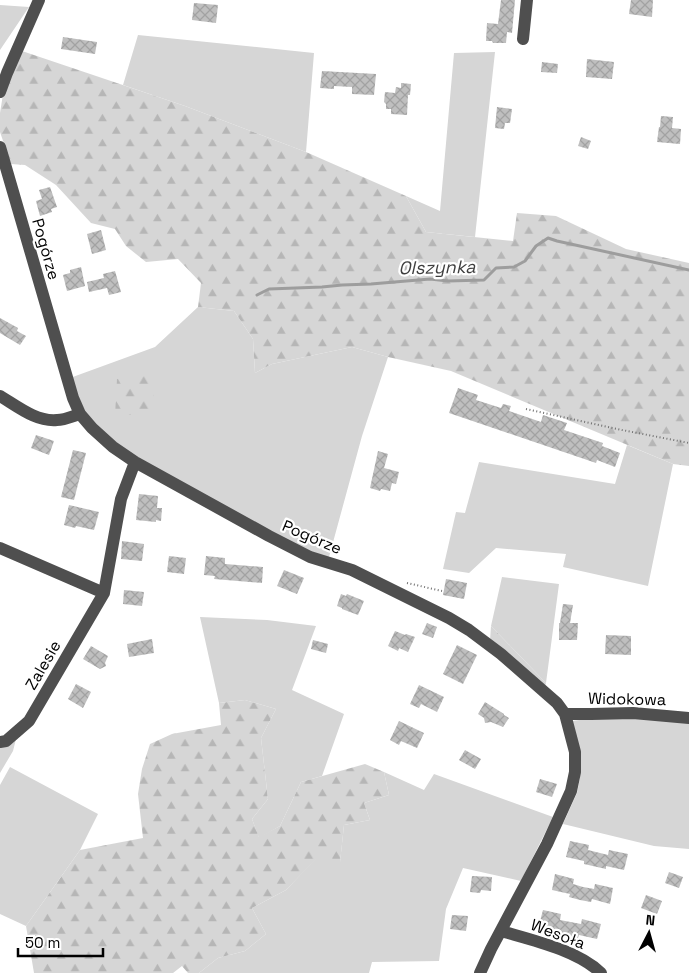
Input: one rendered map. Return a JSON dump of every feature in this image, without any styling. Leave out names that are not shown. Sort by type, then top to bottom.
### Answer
[{"type":"street","points":[[0,92],[6,73],[39,0]]},
{"type":"street","points":[[523,39],[527,0]]},
{"type":"street","name":"Pogórze","points":[[0,148],[73,398],[80,414],[92,428],[113,447],[135,462],[269,536],[310,557],[352,570],[449,618],[469,630],[506,658],[556,703],[565,714],[575,752],[575,772],[571,791],[547,844],[480,973]]},
{"type":"street","points":[[0,396],[34,416],[47,420],[59,420],[80,414]]},
{"type":"street","name":"Zalesie","points":[[0,742],[6,741],[30,721],[104,593],[121,499],[135,462]]},
{"type":"street","points":[[0,548],[104,593]]},
{"type":"street","name":"Widokowa","points":[[565,714],[633,713],[689,718]]},
{"type":"street","name":"Wesoła","points":[[501,931],[550,945],[582,959],[601,973]]},
{"type":"path","points":[[526,409],[689,443]]},
{"type":"path","points":[[401,582],[442,592]]},
{"type":"green space","points":[[0,5],[29,7],[0,50]]},
{"type":"green space","points":[[138,35],[314,53],[306,152],[185,106],[123,85]]},
{"type":"green space","points":[[22,51],[185,106],[306,152],[406,196],[426,232],[513,241],[517,213],[556,216],[626,249],[689,263],[689,466],[673,464],[451,371],[352,347],[272,364],[255,373],[253,339],[234,311],[198,307],[201,283],[178,259],[146,262],[126,246],[115,229],[91,223],[56,185],[25,165],[11,164],[0,132],[0,113],[4,88]]},
{"type":"green space","points":[[495,52],[475,237],[426,232],[406,196],[440,211],[454,53]]},
{"type":"green space","points":[[198,307],[234,311],[253,339],[255,373],[272,364],[352,347],[388,357],[362,436],[329,557],[312,553],[147,465],[109,437],[87,416],[70,378],[155,347]]},
{"type":"green space","points":[[155,373],[152,413],[115,416],[117,379]]},
{"type":"green space","points":[[627,445],[673,464],[648,586],[563,567],[566,554],[496,548],[469,573],[443,569],[456,512],[465,513],[479,462],[615,484]]},
{"type":"green space","points":[[502,577],[559,584],[546,683],[491,626]]},
{"type":"green space","points":[[200,617],[267,620],[316,626],[292,690],[344,714],[322,776],[301,782],[280,826],[259,838],[252,819],[268,799],[261,738],[276,709],[245,700],[219,703]]},
{"type":"green space","points":[[491,626],[546,683],[544,689],[490,641]]},
{"type":"green space","points":[[245,700],[276,709],[261,738],[268,799],[252,819],[259,837],[280,826],[301,782],[365,764],[384,772],[389,795],[364,803],[370,820],[344,825],[340,863],[322,853],[286,890],[252,908],[266,934],[245,951],[218,958],[199,973],[188,973],[182,966],[173,973],[34,973],[26,926],[80,850],[143,838],[138,794],[142,769],[150,744],[172,734],[221,725],[219,703]]},
{"type":"green space","points":[[594,718],[689,720],[689,849],[654,846],[563,824],[577,793],[580,778],[572,721]]},
{"type":"green space","points":[[16,739],[13,751],[0,773],[0,745]]},
{"type":"green space","points":[[10,767],[98,814],[80,850],[26,926],[0,914],[0,785]]},
{"type":"green space","points":[[384,772],[424,790],[434,774],[553,817],[521,881],[463,868],[446,909],[439,961],[372,962],[369,973],[199,973],[218,958],[245,951],[266,934],[252,908],[286,890],[322,852],[340,862],[344,825],[370,820],[364,803],[389,795]]},
{"type":"building","points":[[501,0],[515,0],[512,33],[507,32],[506,43],[493,43],[492,41],[486,41],[487,23],[498,24]]},
{"type":"building","points":[[631,0],[653,0],[652,17],[629,14]]},
{"type":"building","points":[[194,3],[218,5],[216,23],[192,20]]},
{"type":"building","points":[[63,37],[97,42],[95,54],[61,49]]},
{"type":"building","points":[[587,59],[614,62],[612,79],[586,77]]},
{"type":"building","points":[[542,62],[558,64],[557,73],[541,72]]},
{"type":"building","points":[[322,71],[376,74],[374,95],[352,94],[352,87],[334,86],[334,89],[320,88]]},
{"type":"building","points":[[401,83],[411,84],[410,95],[408,95],[407,115],[391,114],[391,109],[386,109],[384,102],[385,92],[395,93],[396,87],[401,88]]},
{"type":"building","points":[[497,107],[512,109],[510,123],[505,123],[504,129],[495,128]]},
{"type":"building","points":[[661,116],[673,117],[672,128],[681,129],[680,144],[657,142]]},
{"type":"building","points":[[581,137],[591,141],[588,149],[578,146]]},
{"type":"building","points":[[50,187],[57,207],[51,209],[52,212],[40,216],[36,201],[42,199],[39,190]]},
{"type":"building","points":[[101,230],[106,250],[92,254],[87,234]]},
{"type":"building","points":[[81,267],[85,286],[67,291],[63,275],[70,273],[70,270]]},
{"type":"building","points":[[115,271],[121,292],[109,295],[107,288],[89,292],[87,282],[104,278],[103,274]]},
{"type":"building","points":[[0,318],[18,328],[17,331],[26,336],[20,345],[0,333]]},
{"type":"building","points":[[458,388],[478,395],[476,400],[501,408],[503,404],[511,406],[509,411],[541,422],[543,415],[567,423],[564,430],[603,443],[602,446],[620,453],[615,467],[597,460],[596,463],[449,413]]},
{"type":"building","points":[[36,435],[54,441],[49,455],[31,448]]},
{"type":"building","points":[[73,450],[86,453],[74,500],[61,497]]},
{"type":"building","points":[[378,451],[388,454],[384,468],[399,472],[396,484],[392,483],[390,491],[370,488]]},
{"type":"building","points":[[139,494],[158,496],[157,508],[162,508],[161,521],[136,520]]},
{"type":"building","points":[[69,505],[99,512],[94,530],[64,525]]},
{"type":"building","points":[[122,541],[144,544],[142,561],[121,559]]},
{"type":"building","points":[[169,556],[186,558],[184,574],[167,572]]},
{"type":"building","points":[[206,556],[225,558],[225,564],[263,567],[262,583],[214,579],[215,576],[204,575]]},
{"type":"building","points":[[284,570],[304,578],[297,594],[277,586]]},
{"type":"building","points":[[446,579],[467,583],[464,599],[443,595]]},
{"type":"building","points":[[124,590],[144,592],[142,606],[123,604]]},
{"type":"building","points":[[341,594],[346,596],[347,594],[364,601],[358,615],[337,606]]},
{"type":"building","points":[[563,604],[573,605],[570,623],[578,623],[577,640],[559,640],[559,623]]},
{"type":"building","points":[[427,623],[437,627],[433,638],[422,634]]},
{"type":"building","points":[[395,631],[415,637],[408,652],[399,648],[398,651],[388,646]]},
{"type":"building","points":[[606,635],[631,636],[631,655],[605,654]]},
{"type":"building","points":[[152,639],[154,653],[129,657],[127,644]]},
{"type":"building","points":[[313,640],[328,644],[326,653],[311,649]]},
{"type":"building","points":[[457,645],[477,655],[463,684],[443,674]]},
{"type":"building","points":[[91,646],[108,656],[105,663],[106,666],[100,669],[83,659]]},
{"type":"building","points":[[76,684],[91,692],[83,708],[68,699]]},
{"type":"building","points":[[419,685],[444,697],[437,712],[421,704],[419,708],[410,704]]},
{"type":"building","points":[[485,702],[509,718],[503,727],[491,722],[485,723],[484,718],[478,714]]},
{"type":"building","points":[[399,721],[424,733],[417,748],[401,741],[399,745],[390,740]]},
{"type":"building","points":[[465,750],[481,759],[475,769],[459,760]]},
{"type":"building","points":[[540,779],[557,784],[552,797],[536,792]]},
{"type":"building","points":[[570,841],[589,845],[588,850],[608,855],[609,850],[628,854],[624,870],[606,866],[606,869],[584,864],[584,861],[566,857]]},
{"type":"building","points":[[669,872],[683,877],[679,888],[665,883]]},
{"type":"building","points":[[555,874],[574,879],[573,884],[583,887],[594,889],[595,884],[613,888],[610,904],[592,899],[591,902],[580,900],[569,897],[570,894],[552,890]]},
{"type":"building","points":[[472,876],[492,877],[491,891],[470,892]]},
{"type":"building","points":[[646,895],[662,901],[657,914],[641,908]]},
{"type":"building","points":[[543,910],[561,914],[560,920],[581,924],[582,919],[601,924],[597,939],[579,935],[578,938],[556,933],[557,930],[539,925]]},
{"type":"building","points":[[452,915],[468,916],[466,931],[450,929]]},
{"type":"waterway","name":"Olszynka","points":[[257,295],[269,289],[430,279],[448,281],[484,280],[496,268],[514,267],[525,261],[536,246],[548,238],[689,270]]}]
